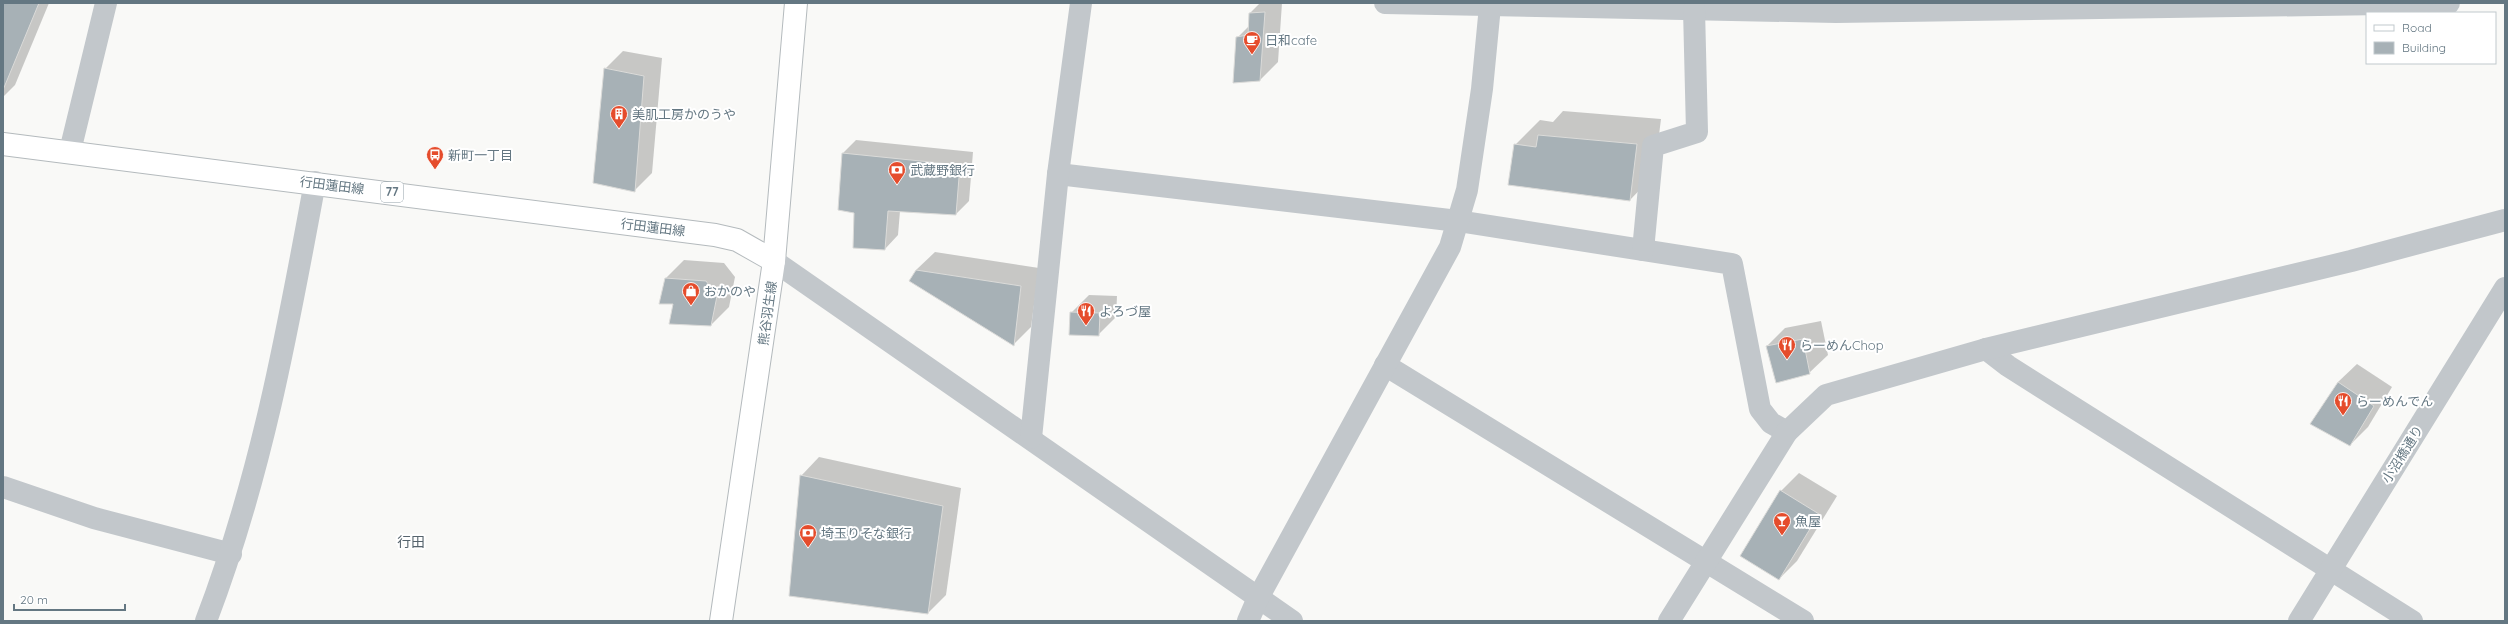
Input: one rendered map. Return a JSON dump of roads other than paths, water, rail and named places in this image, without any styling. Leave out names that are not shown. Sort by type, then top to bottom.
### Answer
[{"type":"main road","name":"熊谷羽生線","points":[[721,621],[774,261],[796,3]]},
{"type":"main road","name":"行田蓮田線","points":[[3,144],[315,182],[715,235],[737,240],[774,261]]},
{"type":"street","points":[[70,151],[106,3]]},
{"type":"street","points":[[1031,438],[1058,174],[1082,3]]},
{"type":"street","points":[[1385,3],[1836,12],[2449,3]]},
{"type":"street","points":[[1248,621],[1258,598],[1450,247],[1467,190],[1482,89],[1490,6]]},
{"type":"street","points":[[1643,250],[1653,146],[1696,132],[1694,9]]},
{"type":"street","points":[[1058,174],[1458,221],[1732,264],[1760,409],[1771,423],[1787,432]]},
{"type":"street","points":[[206,621],[231,554],[261,450],[285,346],[315,182]]},
{"type":"street","points":[[1669,621],[1787,432],[1826,395],[1986,349],[2351,262],[2505,220]]},
{"type":"street","points":[[774,261],[1031,438],[1292,621]]},
{"type":"street","name":"小沼橋通り","points":[[2299,621],[2505,288]]},
{"type":"street","points":[[1986,349],[2008,366],[2412,621]]},
{"type":"street","points":[[1385,365],[1803,621]]},
{"type":"street","points":[[3,487],[94,518],[231,554]]},
{"type":"place","name":"日和cafe","points":[[1252,55]]},
{"type":"place","name":"美肌工房かのうや","points":[[619,129]]},
{"type":"place","name":"新町一丁目","points":[[435,170]]},
{"type":"place","name":"武蔵野銀行","points":[[897,185]]},
{"type":"place","name":"おかのや","points":[[691,306]]},
{"type":"place","name":"よろづ屋","points":[[1086,326]]},
{"type":"place","name":"らーめんChop","points":[[1787,360]]},
{"type":"place","name":"らーめんでん","points":[[2343,416]]},
{"type":"place","name":"魚屋","points":[[1782,536]]},
{"type":"place","name":"埼玉りそな銀行","points":[[808,548]]},
{"type":"district","name":"行田","points":[[411,542]]}]
